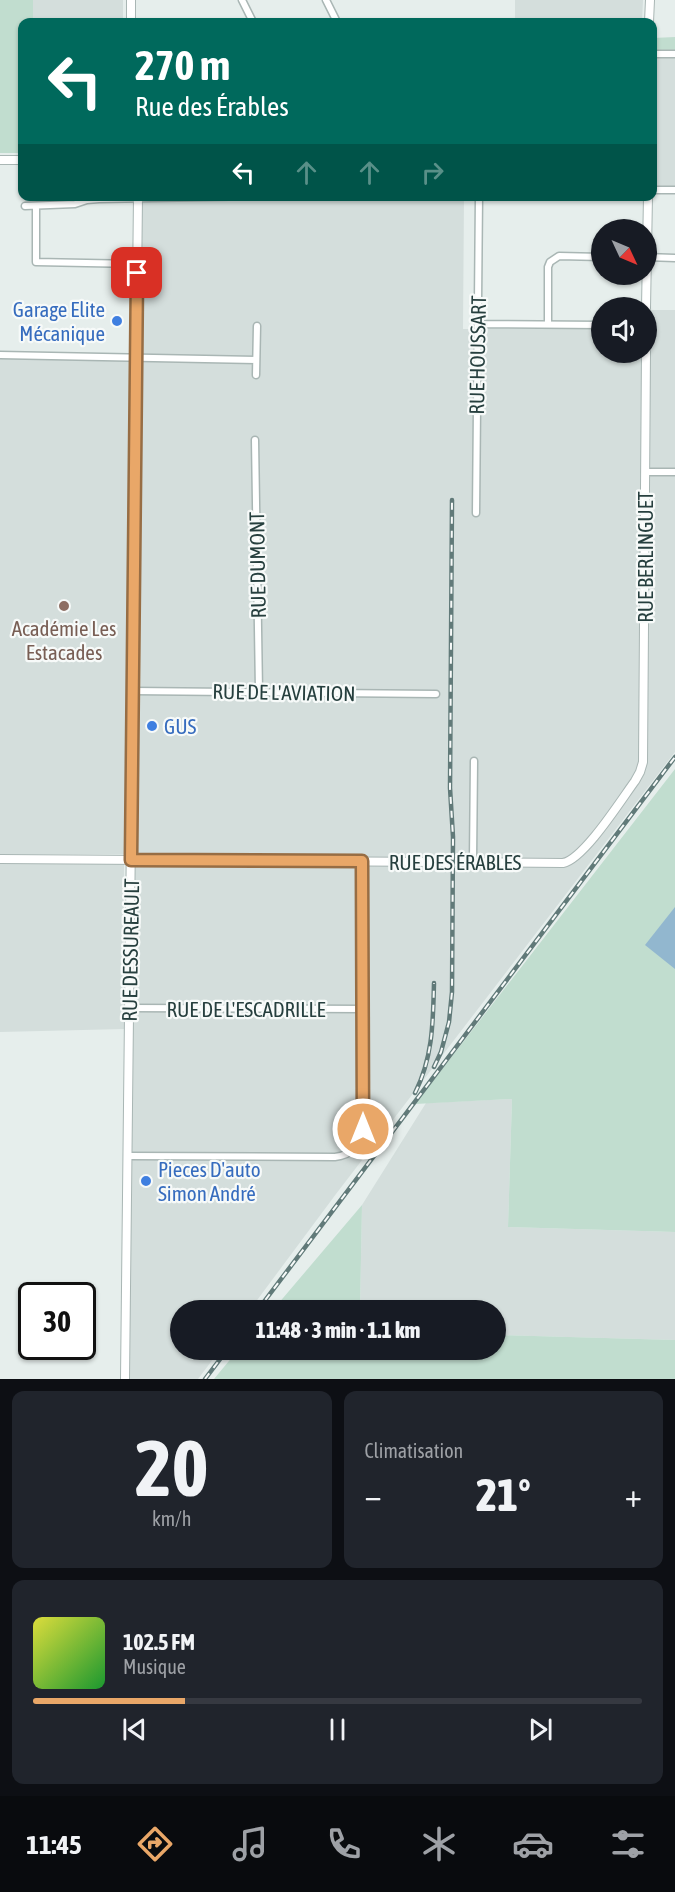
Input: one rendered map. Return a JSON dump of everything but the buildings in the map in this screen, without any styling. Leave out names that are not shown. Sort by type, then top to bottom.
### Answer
[{"type":"street","points":[[131,0],[131,18]]},
{"type":"street","points":[[242,0],[251,18]]},
{"type":"street","points":[[326,0],[335,18]]},
{"type":"street","points":[[650,0],[650,18]]},
{"type":"street","points":[[657,54],[675,54]]},
{"type":"street","points":[[0,160],[18,160]]},
{"type":"street","points":[[657,190],[675,190]]},
{"type":"street","points":[[25,206],[75,204],[79,201]]},
{"type":"street","name":"RUE DESSUREAULT","points":[[125,1379],[138,201]]},
{"type":"street","name":"RUE HOUSSART","points":[[476,513],[479,201]]},
{"type":"street","points":[[648,201],[648,219]]},
{"type":"street","points":[[36,206],[36,262],[137,264]]},
{"type":"street","points":[[548,324],[548,267],[552,260],[559,256],[591,257]]},
{"type":"street","points":[[657,258],[675,258]]},
{"type":"street","points":[[478,324],[591,324]]},
{"type":"street","points":[[256,375],[257,326]]},
{"type":"street","points":[[0,355],[256,360]]},
{"type":"street","name":"RUE BERLINGUET","points":[[643,762],[646,363]]},
{"type":"street","name":"RUE DUMONT","points":[[255,440],[259,691]]},
{"type":"street","points":[[645,471],[675,472]]},
{"type":"street","name":"RUE DE L'AVIATION","points":[[133,691],[436,694]]},
{"type":"street","points":[[473,861],[474,760]]},
{"type":"street","name":"RUE DES ÉRABLES","points":[[0,859],[562,863],[570,861],[587,845],[635,781],[643,762]]},
{"type":"street","points":[[128,1156],[335,1157],[350,1152],[359,1142],[363,1129],[362,861]]},
{"type":"street","name":"RUE DE L'ESCADRILLE","points":[[129,1008],[363,1009]]},
{"type":"shaded area","points":[[33,0],[123,0],[123,18],[33,18]]},
{"type":"shaded area","points":[[515,0],[643,0],[642,18],[515,18]]},
{"type":"shaded area","points":[[657,56],[675,57],[675,189],[657,189]]},
{"type":"shaded area","points":[[135,201],[464,201],[463,329],[591,329],[591,363],[657,363],[657,310],[675,310],[675,752],[257,1300],[170,1300],[170,1360],[212,1360],[198,1379],[122,1379]]},
{"type":"shaded area","name":"Académie Les Estacades","points":[[0,357],[130,358],[125,854],[0,854]]},
{"type":"shaded area","points":[[0,857],[124,857],[124,1029],[0,1032]]},
{"type":"shaded area","points":[[512,1099],[508,1227],[675,1232],[675,1340],[506,1335],[506,1300],[360,1300],[362,1205],[426,1103]]},
{"type":"green space","points":[[0,0],[33,0],[33,18],[18,18],[18,153],[0,153]]},
{"type":"green space","points":[[675,37],[675,53],[657,53],[657,38]]},
{"type":"green space","points":[[675,769],[675,1232],[508,1227],[512,1099],[415,1104]]},
{"type":"green space","points":[[362,1205],[360,1300],[281,1300]]},
{"type":"green space","points":[[506,1335],[675,1340],[675,1379],[214,1379],[230,1360],[506,1360]]},
{"type":"water","points":[[675,907],[675,969],[645,945]]},
{"type":"railway","points":[[434,1067],[441,1052],[449,1022],[452,992],[453,837],[450,788],[452,500]]},
{"type":"railway","points":[[265,1300],[675,757]]},
{"type":"railway","points":[[415,1093],[429,1053],[434,983]]},
{"type":"railway","points":[[205,1379],[219,1360]]},
{"type":"place","name":"Garage Elite Mécanique","points":[[117,321]]},
{"type":"place","name":"Académie Les Estacades","points":[[64,606]]},
{"type":"place","name":"GUS","points":[[152,726]]},
{"type":"place","name":"Pieces D'auto Simon André","points":[[146,1181]]},
{"type":"route","points":[[137,273],[131,860],[362,861],[363,1129]]}]
